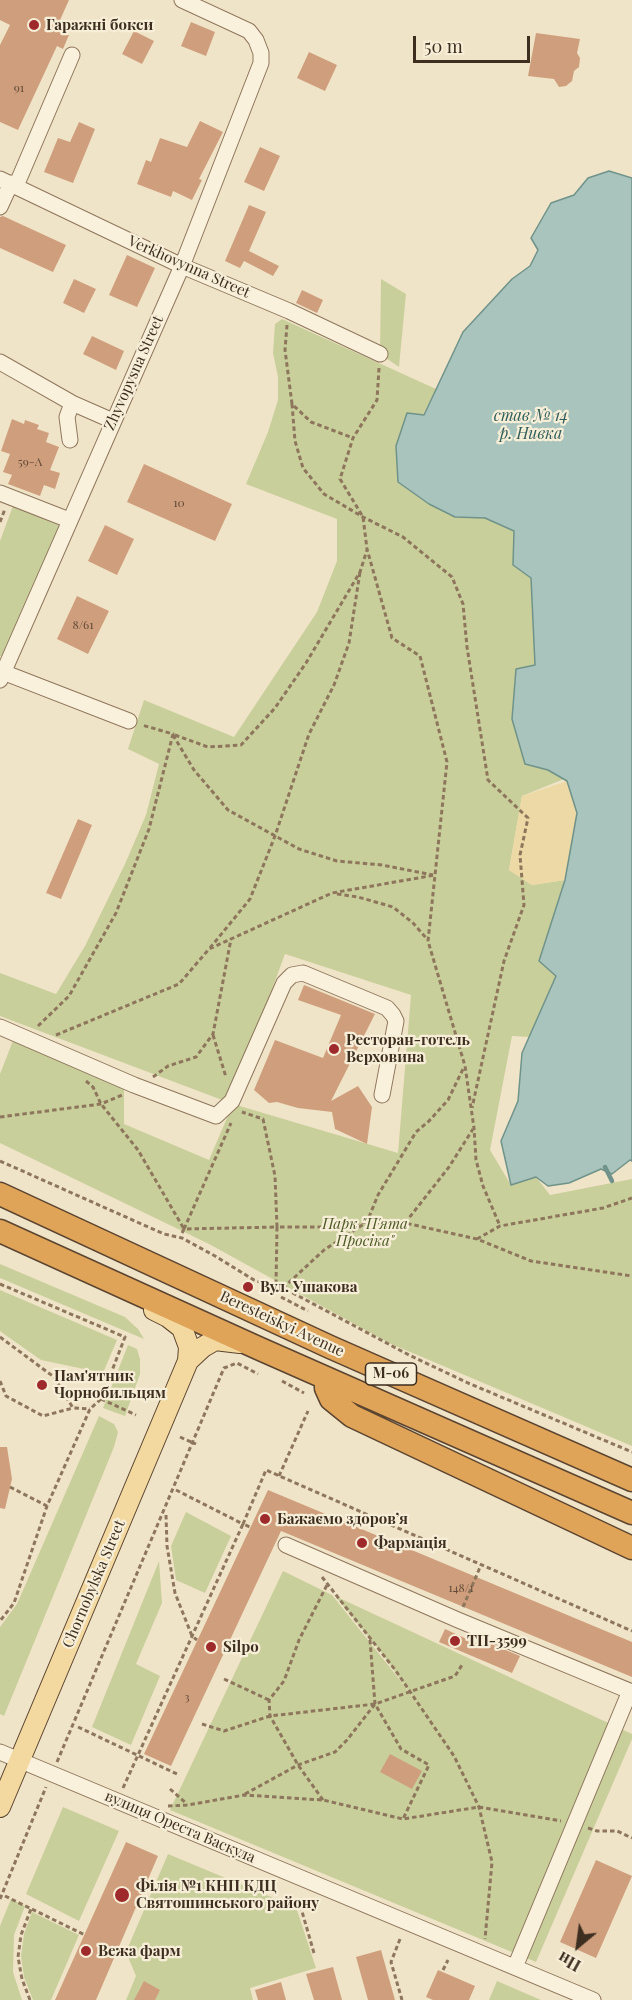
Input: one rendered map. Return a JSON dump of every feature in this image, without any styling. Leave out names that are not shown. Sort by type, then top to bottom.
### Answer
[{"type":"highway","name":"Beresteiskyi Avenue","points":[[0,1194],[330,1347],[632,1480]]},
{"type":"highway","name":"Beresteiskyi Avenue","points":[[0,1231],[632,1513]]},
{"type":"highway","points":[[326,1378],[326,1388],[331,1400],[352,1416],[632,1548]]},
{"type":"main road","name":"Chornobylska Street","points":[[0,1238],[168,1317],[182,1328],[187,1336],[189,1347],[188,1361],[0,1807]]},
{"type":"main road","name":"Chornobylska Street","points":[[188,1361],[203,1347],[215,1340],[232,1341],[258,1348]]},
{"type":"street","name":"Zhyvopysna Street","points":[[1,674],[182,266],[261,63],[261,53],[256,40],[249,31],[182,0]]},
{"type":"street","points":[[0,207],[9,183],[72,55]]},
{"type":"street","name":"Verkhovynna Street","points":[[9,183],[182,266],[289,311],[380,354]]},
{"type":"street","points":[[0,362],[72,403],[113,421]]},
{"type":"street","points":[[70,440],[67,417],[72,403]]},
{"type":"street","points":[[0,493],[69,520]]},
{"type":"street","points":[[1,674],[129,722]]},
{"type":"street","points":[[0,1027],[139,1087],[216,1116],[235,1105],[284,983],[292,975],[303,973],[387,1008],[393,1015],[396,1021],[382,1095]]},
{"type":"street","points":[[286,1545],[631,1692],[515,1967]]},
{"type":"street","name":"вулиця Ореста Васкула","points":[[0,1752],[593,2000]]},
{"type":"path","points":[[289,311],[285,350],[295,441],[303,468],[324,494],[403,537],[452,578],[463,604],[467,647],[488,780],[528,818],[520,855],[524,905],[504,962],[472,1112]]},
{"type":"path","points":[[380,354],[377,400],[353,438],[340,479],[363,517],[368,549],[392,638],[420,656],[447,762],[428,941],[465,1066],[476,1160],[483,1186],[500,1226]]},
{"type":"path","points":[[291,404],[310,422],[353,438]]},
{"type":"path","points":[[0,522],[3,513]]},
{"type":"path","points":[[36,1043],[179,984],[250,899],[275,836],[309,734],[334,685],[349,642],[360,573],[368,549]]},
{"type":"path","points":[[129,722],[173,734],[208,747],[241,745],[275,708],[306,663],[360,573]]},
{"type":"path","points":[[173,734],[194,770],[228,810],[299,849],[337,861],[382,865],[435,875]]},
{"type":"path","points":[[29,1026],[39,1026],[69,996],[116,913],[149,829],[173,734]]},
{"type":"path","points":[[209,949],[332,893],[435,875]]},
{"type":"path","points":[[332,893],[358,897],[393,907],[413,923],[428,941]]},
{"type":"path","points":[[0,1117],[101,1104],[139,1087],[168,1066],[196,1057],[213,1034],[231,939]]},
{"type":"path","points":[[182,1233],[235,1105],[213,1034]]},
{"type":"path","points":[[283,1288],[324,1250],[367,1222],[378,1195],[416,1132],[448,1100],[465,1066]]},
{"type":"path","points":[[85,1080],[93,1087],[101,1104],[138,1150],[184,1229]]},
{"type":"path","points":[[235,1105],[263,1119],[275,1176],[276,1284]]},
{"type":"path","points":[[405,1223],[449,1167],[474,1128]]},
{"type":"path","points":[[0,1161],[164,1234],[182,1238],[254,1280],[276,1284],[409,1355],[468,1383],[632,1452]]},
{"type":"path","points":[[477,1239],[500,1226],[603,1208],[632,1198]]},
{"type":"path","points":[[184,1229],[332,1227],[367,1222],[405,1223],[477,1239],[531,1261],[632,1276]]},
{"type":"path","points":[[0,1284],[125,1337],[101,1399],[90,1408],[47,1506],[14,1603],[0,1621]]},
{"type":"path","points":[[281,1297],[308,1311]]},
{"type":"path","points":[[0,1337],[54,1377],[73,1408]]},
{"type":"path","points":[[57,1762],[224,1368],[237,1363],[258,1374]]},
{"type":"path","points":[[275,1377],[304,1393]]},
{"type":"path","points":[[0,1381],[6,1396],[43,1416],[73,1408],[90,1408]]},
{"type":"path","points":[[101,1399],[136,1415]]},
{"type":"path","points":[[279,1476],[308,1411]]},
{"type":"path","points":[[180,1437],[194,1443]]},
{"type":"path","points":[[122,1790],[266,1470],[632,1631]]},
{"type":"path","points":[[10,1487],[47,1506]]},
{"type":"path","points":[[176,1490],[250,1527]]},
{"type":"path","points":[[165,1515],[167,1546],[175,1593],[192,1636],[197,1640]]},
{"type":"path","points":[[308,1555],[327,1585],[410,1692],[454,1756],[479,1807],[492,1862],[485,1940]]},
{"type":"path","points":[[464,1607],[481,1564]]},
{"type":"path","points":[[323,1800],[298,1765],[270,1716],[269,1700],[284,1681],[299,1640],[327,1585]]},
{"type":"path","points":[[370,1639],[375,1704],[401,1749],[429,1765],[403,1819]]},
{"type":"path","points":[[202,1724],[224,1731],[270,1716],[375,1704],[455,1676],[462,1665]]},
{"type":"path","points":[[224,1679],[269,1700]]},
{"type":"path","points":[[244,1795],[298,1765],[335,1752],[375,1704]]},
{"type":"path","points":[[78,1727],[177,1774]]},
{"type":"path","points":[[0,1899],[46,1788]]},
{"type":"path","points":[[170,1789],[188,1804]]},
{"type":"path","points":[[162,1806],[244,1795],[323,1800],[403,1819],[479,1807],[575,1824],[597,1831],[616,1831],[632,1838]]},
{"type":"path","points":[[5,1896],[85,1935]]},
{"type":"path","points":[[303,1898],[301,1908],[314,1953]]},
{"type":"path","points":[[30,2000],[22,1979],[18,1958],[21,1935],[31,1909]]},
{"type":"path","points":[[400,1939],[391,1962],[402,2000]]},
{"type":"path","points":[[443,1970],[448,1960]]},
{"type":"green space","points":[[381,279],[406,294],[399,367],[380,354]]},
{"type":"green space","name":"Парк \"П'ята Просіка\"","points":[[282,319],[436,389],[423,415],[407,413],[398,482],[429,504],[455,517],[485,518],[514,531],[513,565],[531,578],[535,665],[525,764],[548,770],[564,779],[522,796],[509,870],[532,885],[565,880],[539,960],[556,976],[529,1037],[512,1036],[490,1150],[511,1185],[536,1177],[550,1195],[632,1179],[632,1446],[389,1343],[209,1244],[0,1143],[0,1074],[14,1038],[124,1089],[124,1124],[209,1160],[233,1104],[398,1153],[411,995],[285,954],[230,1103],[0,1016],[0,973],[56,994],[85,946],[125,864],[146,815],[159,764],[128,749],[144,700],[234,737],[317,612],[337,561],[337,519],[246,484],[268,432],[278,400],[278,377],[273,353],[275,324]]},
{"type":"green space","points":[[13,506],[60,526],[3,657],[0,656],[0,541]]},
{"type":"green space","points":[[0,1264],[125,1317],[138,1329],[144,1339],[0,1278]]},
{"type":"green space","points":[[0,1290],[117,1340],[103,1373],[41,1360],[0,1331]]},
{"type":"green space","points":[[128,1345],[137,1349],[140,1374],[125,1416],[103,1408]]},
{"type":"green space","points":[[99,1416],[114,1424],[118,1432],[114,1447],[4,1716],[0,1714],[0,1627],[17,1604]]},
{"type":"green space","points":[[186,1512],[231,1536],[205,1593],[176,1580],[171,1546]]},
{"type":"green space","points":[[159,1561],[162,1603],[136,1664],[160,1676],[131,1745],[92,1727]]},
{"type":"green space","points":[[283,1571],[332,1595],[422,1710],[381,1652],[335,1596],[632,1734],[632,1739],[536,1962],[170,1810]]},
{"type":"green space","points":[[63,1807],[119,1831],[79,1921],[26,1894]]},
{"type":"green space","points":[[168,1854],[297,1910],[316,1968],[250,1988],[253,2000],[126,2000],[136,1976],[126,1952]]},
{"type":"green space","points":[[11,1899],[25,1906],[14,1935],[13,1972],[22,2000],[0,2000],[0,1926]]},
{"type":"green space","points":[[32,1912],[79,1935],[51,2000],[33,2000],[24,1977],[21,1956],[24,1934]]},
{"type":"green space","points":[[497,1981],[541,2000],[489,2000]]},
{"type":"sand","points":[[567,781],[577,813],[565,880],[532,885],[509,870],[522,796]]},
{"type":"water","name":"став № 14 р. Нивка","points":[[609,171],[632,178],[632,1161],[630,1160],[612,1174],[601,1169],[569,1183],[548,1186],[536,1177],[511,1185],[501,1141],[518,1101],[522,1053],[556,976],[539,961],[565,880],[577,813],[567,781],[548,770],[525,764],[512,719],[516,669],[535,665],[531,578],[513,565],[514,531],[485,518],[455,517],[429,504],[398,482],[396,446],[407,413],[424,415],[463,332],[512,279],[530,266],[538,250],[531,238],[551,203],[574,195],[588,178]]},
{"type":"building","points":[[0,0],[69,0],[56,29],[69,35],[63,49],[57,46],[18,130],[0,122],[0,45],[10,25],[0,20]]},
{"type":"building","points":[[191,22],[215,32],[206,56],[181,46]]},
{"type":"building","points":[[134,31],[154,41],[142,64],[122,54]]},
{"type":"building","points":[[536,33],[580,39],[577,53],[580,58],[579,67],[574,71],[572,81],[566,86],[559,87],[554,79],[528,76]]},
{"type":"building","points":[[309,52],[337,65],[325,91],[297,78]]},
{"type":"building","points":[[200,121],[223,132],[199,179],[202,180],[192,200],[173,191],[171,197],[137,184],[146,160],[151,162],[160,138],[187,147]]},
{"type":"building","points":[[79,122],[95,129],[73,183],[44,172],[58,138],[70,142]]},
{"type":"building","points":[[260,147],[280,156],[264,191],[244,182]]},
{"type":"building","points":[[249,205],[266,212],[249,251],[279,266],[273,276],[244,261],[240,268],[225,261]]},
{"type":"building","points":[[3,216],[66,245],[53,272],[0,248],[0,217]]},
{"type":"building","points":[[127,255],[155,268],[137,307],[109,295]]},
{"type":"building","points":[[74,279],[96,289],[84,313],[63,303]]},
{"type":"building","points":[[302,290],[323,300],[317,313],[296,303]]},
{"type":"building","points":[[92,336],[124,351],[116,370],[83,354]]},
{"type":"building","points":[[12,419],[24,424],[25,420],[39,425],[37,429],[49,433],[46,442],[59,447],[50,470],[60,473],[55,489],[44,485],[40,496],[8,484],[12,475],[3,472],[10,454],[1,451]]},
{"type":"building","points":[[144,464],[232,504],[215,541],[127,502]]},
{"type":"building","points":[[105,525],[134,539],[117,575],[88,561]]},
{"type":"building","points":[[77,596],[109,611],[88,654],[57,639]]},
{"type":"building","points":[[78,819],[92,825],[61,899],[46,893]]},
{"type":"building","points":[[304,985],[375,1014],[331,1101],[358,1086],[372,1107],[367,1144],[335,1129],[332,1112],[298,1108],[277,1102],[269,1103],[254,1090],[275,1040],[323,1058],[341,1015],[298,1000]]},
{"type":"building","points":[[0,1447],[7,1447],[12,1479],[5,1509],[0,1508]]},
{"type":"building","points":[[268,1490],[632,1642],[632,1677],[281,1531],[171,1766],[144,1754]]},
{"type":"building","points":[[445,1629],[482,1646],[484,1641],[520,1656],[512,1673],[439,1642]]},
{"type":"building","points":[[390,1754],[422,1771],[412,1789],[380,1772]]},
{"type":"building","name":"Філія №1 КНП КДЦ Святошинського району","points":[[126,1842],[158,1856],[96,2000],[55,2000]]},
{"type":"building","points":[[596,1860],[632,1876],[596,1958],[560,1942]]},
{"type":"building","points":[[381,1950],[395,2000],[368,2000],[356,1957]]},
{"type":"building","points":[[333,1967],[342,2000],[314,2000],[306,1974]]},
{"type":"building","points":[[438,1970],[475,1986],[469,2000],[433,2000],[426,1997]]},
{"type":"building","points":[[144,1981],[160,1990],[155,2000],[134,2000]]},
{"type":"building","points":[[281,1982],[286,2000],[258,2000],[255,1990]]},
{"type":"waterway","points":[[605,1167],[612,1181]]},
{"type":"place","name":"Гаражні бокси","points":[[34,25]]},
{"type":"place","name":"Ресторан-готель Верховина","points":[[334,1049]]},
{"type":"place","name":"Вул. Ушакова","points":[[248,1287]]},
{"type":"place","name":"Пам'ятник Чорнобильцям","points":[[42,1385]]},
{"type":"place","name":"Бажаємо здоровʼя","points":[[265,1519]]},
{"type":"place","name":"Фармація","points":[[362,1543]]},
{"type":"place","name":"ТП-3599","points":[[455,1641]]},
{"type":"place","name":"Silpo","points":[[211,1647]]},
{"type":"place","name":"Філія №1 КНП КДЦ Святошинського району","points":[[122,1895]]},
{"type":"place","name":"Вежа фарм","points":[[86,1951]]}]
